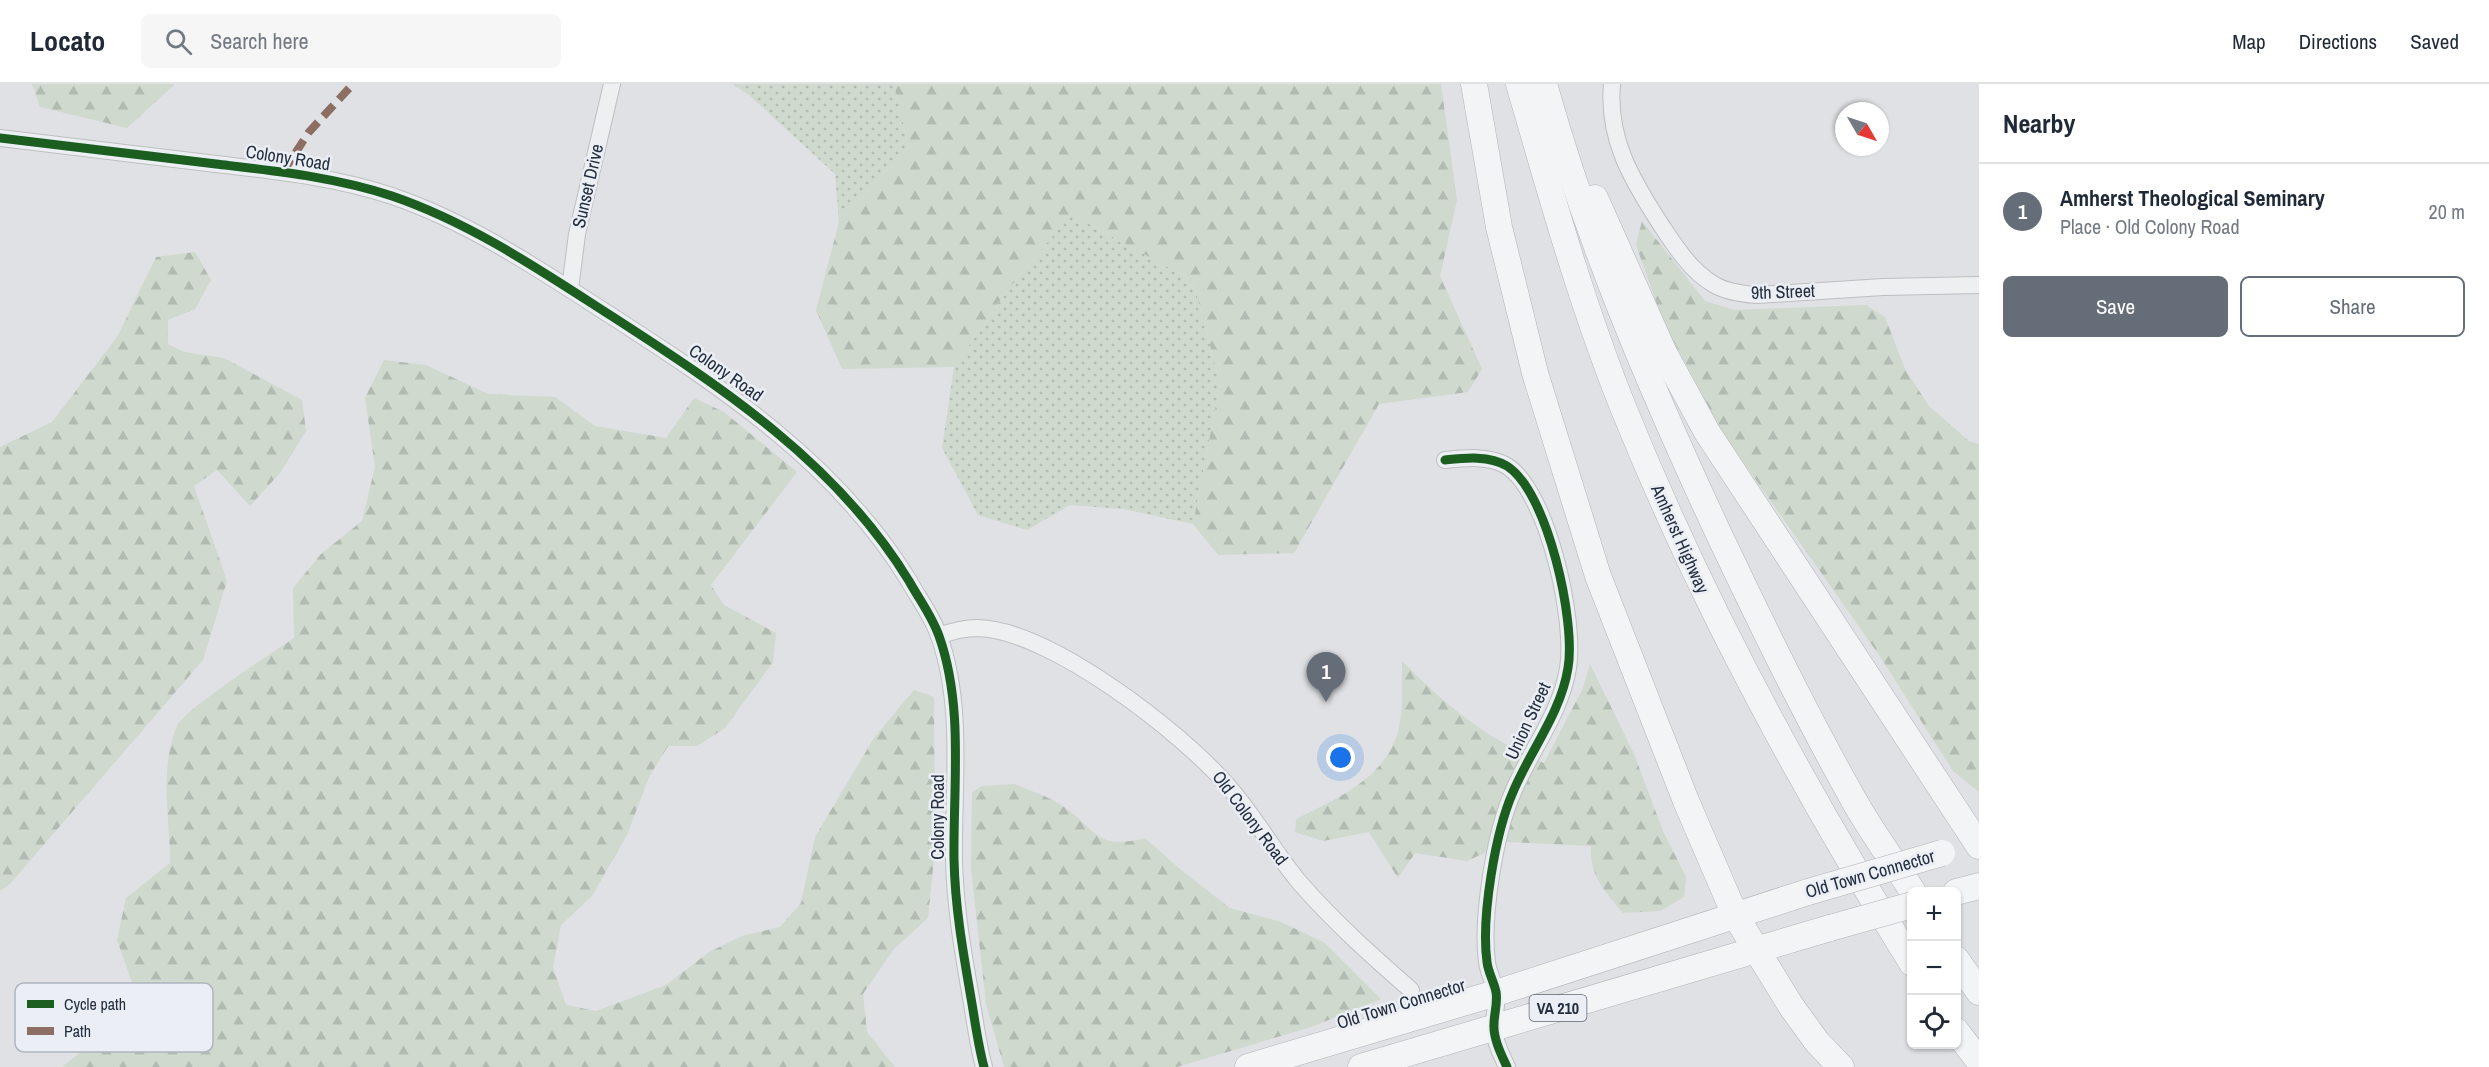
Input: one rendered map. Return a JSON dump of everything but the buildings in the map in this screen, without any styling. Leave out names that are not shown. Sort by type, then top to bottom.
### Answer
[{"type":"highway","points":[[1474,84],[1499,227],[1535,373],[1598,576],[1686,801],[1735,915],[1755,951],[1817,1042],[1841,1067]]},
{"type":"highway","name":"Amherst Highway","points":[[1519,84],[1555,207],[1624,410],[1673,527],[1726,637],[1817,809],[1907,956]]},
{"type":"highway","name":"Amherst Highway","points":[[1544,84],[1577,195],[1608,279],[1679,451],[1798,697],[1857,806],[1909,887]]},
{"type":"highway","points":[[1556,84],[1595,197],[1632,286],[1664,353],[1707,432],[1978,844]]},
{"type":"highway","name":"Old Town Connector","points":[[1248,1067],[1496,993],[1808,892],[1978,844]]},
{"type":"highway","name":"VA 210","points":[[1361,1067],[1907,906]]},
{"type":"highway","points":[[1961,966],[1979,992]]},
{"type":"highway","points":[[1961,1038],[1979,1061]]},
{"type":"street","name":"9th Street","points":[[1612,84],[1611,110],[1615,136],[1632,180],[1676,248],[1712,283],[1737,293],[1757,295],[1883,287],[1979,285]]},
{"type":"street","name":"Sunset Drive","points":[[570,289],[577,234],[610,86]]},
{"type":"street","name":"Colony Road","points":[[0,138],[283,172],[345,183],[390,196],[445,217],[509,251],[708,378],[791,443],[869,523],[892,552],[930,615],[939,636],[952,692],[955,725],[954,863],[958,928],[984,1067]]},
{"type":"street","name":"Union Street","points":[[1444,460],[1469,457],[1490,460],[1504,464],[1515,472],[1545,522],[1569,623],[1569,668],[1562,692],[1512,794],[1502,822],[1486,923],[1487,963],[1496,993],[1494,1027]]},
{"type":"street","name":"Old Colony Road","points":[[939,636],[959,629],[980,628],[1034,642],[1122,694],[1178,736],[1229,787],[1300,882],[1334,921],[1411,990]]},
{"type":"street","points":[[1494,1027],[1507,1067]]},
{"type":"green space","points":[[32,84],[175,84],[127,128],[40,107]]},
{"type":"green space","points":[[732,84],[894,84],[909,148],[839,222],[835,174],[749,95]]},
{"type":"green space","points":[[894,84],[1441,84],[1457,200],[1440,276],[1482,369],[1468,392],[1379,404],[1294,553],[1218,555],[1193,524],[1220,383],[1193,281],[1071,214],[1006,292],[954,367],[842,369],[816,310],[839,222],[909,148]]},
{"type":"green space","points":[[1071,214],[1193,281],[1220,383],[1193,524],[1123,509],[1070,505],[1027,530],[978,515],[942,448],[954,367],[1006,292]]},
{"type":"green space","points":[[1642,221],[1705,301],[1734,310],[1866,305],[1885,317],[1905,369],[1929,406],[1969,441],[1979,444],[1979,792],[1953,771],[1879,655],[1722,432],[1663,321],[1636,245]]},
{"type":"green space","points":[[195,252],[211,280],[195,309],[168,320],[168,344],[184,352],[224,358],[302,400],[306,431],[280,473],[250,506],[217,470],[194,486],[227,581],[203,660],[10,884],[0,891],[0,447],[52,422],[117,337],[156,257]]},
{"type":"green space","points":[[384,360],[426,365],[488,394],[555,397],[595,426],[666,438],[694,398],[724,412],[797,472],[711,585],[724,605],[776,633],[773,662],[725,728],[697,746],[668,746],[649,777],[627,835],[592,896],[561,925],[553,967],[566,1005],[596,1011],[666,985],[709,952],[742,936],[780,927],[801,903],[815,837],[874,738],[914,690],[934,697],[935,849],[928,918],[894,949],[863,994],[867,1032],[895,1067],[62,1067],[81,1052],[213,1052],[213,983],[132,983],[117,940],[126,898],[170,863],[167,777],[168,760],[177,726],[183,718],[211,695],[294,638],[293,588],[321,554],[362,521],[375,467],[365,398]]},
{"type":"green space","points":[[1402,661],[1468,720],[1504,743],[1544,763],[1583,688],[1590,664],[1634,754],[1663,831],[1686,877],[1684,897],[1660,911],[1623,913],[1604,890],[1596,874],[1591,846],[1508,842],[1467,861],[1415,853],[1398,878],[1369,832],[1323,841],[1295,832],[1296,819],[1357,786],[1371,775],[1392,748],[1401,714]]},
{"type":"green space","points":[[1015,784],[1056,802],[1105,840],[1115,842],[1145,838],[1181,870],[1230,908],[1281,922],[1325,943],[1381,999],[1311,1027],[1177,1067],[1004,1067],[986,1004],[971,869],[972,792],[982,786]]},
{"type":"marked path","points":[[283,172],[309,132],[353,84]]},
{"type":"cycle path","points":[[0,138],[305,176],[370,189],[421,207],[477,234],[558,281],[735,400],[813,464],[848,500],[880,539],[909,581],[936,629],[947,663],[952,690],[956,746],[954,859],[956,894],[965,964],[984,1067]]},
{"type":"cycle path","points":[[1445,460],[1476,458],[1492,460],[1507,466],[1522,480],[1535,502],[1546,529],[1556,560],[1568,621],[1568,668],[1564,685],[1552,716],[1506,809],[1491,876],[1486,923],[1487,962],[1496,996],[1495,1035],[1507,1067]]},
{"type":"place","name":"Amherst Theological Seminary","points":[[1326,702]]}]
